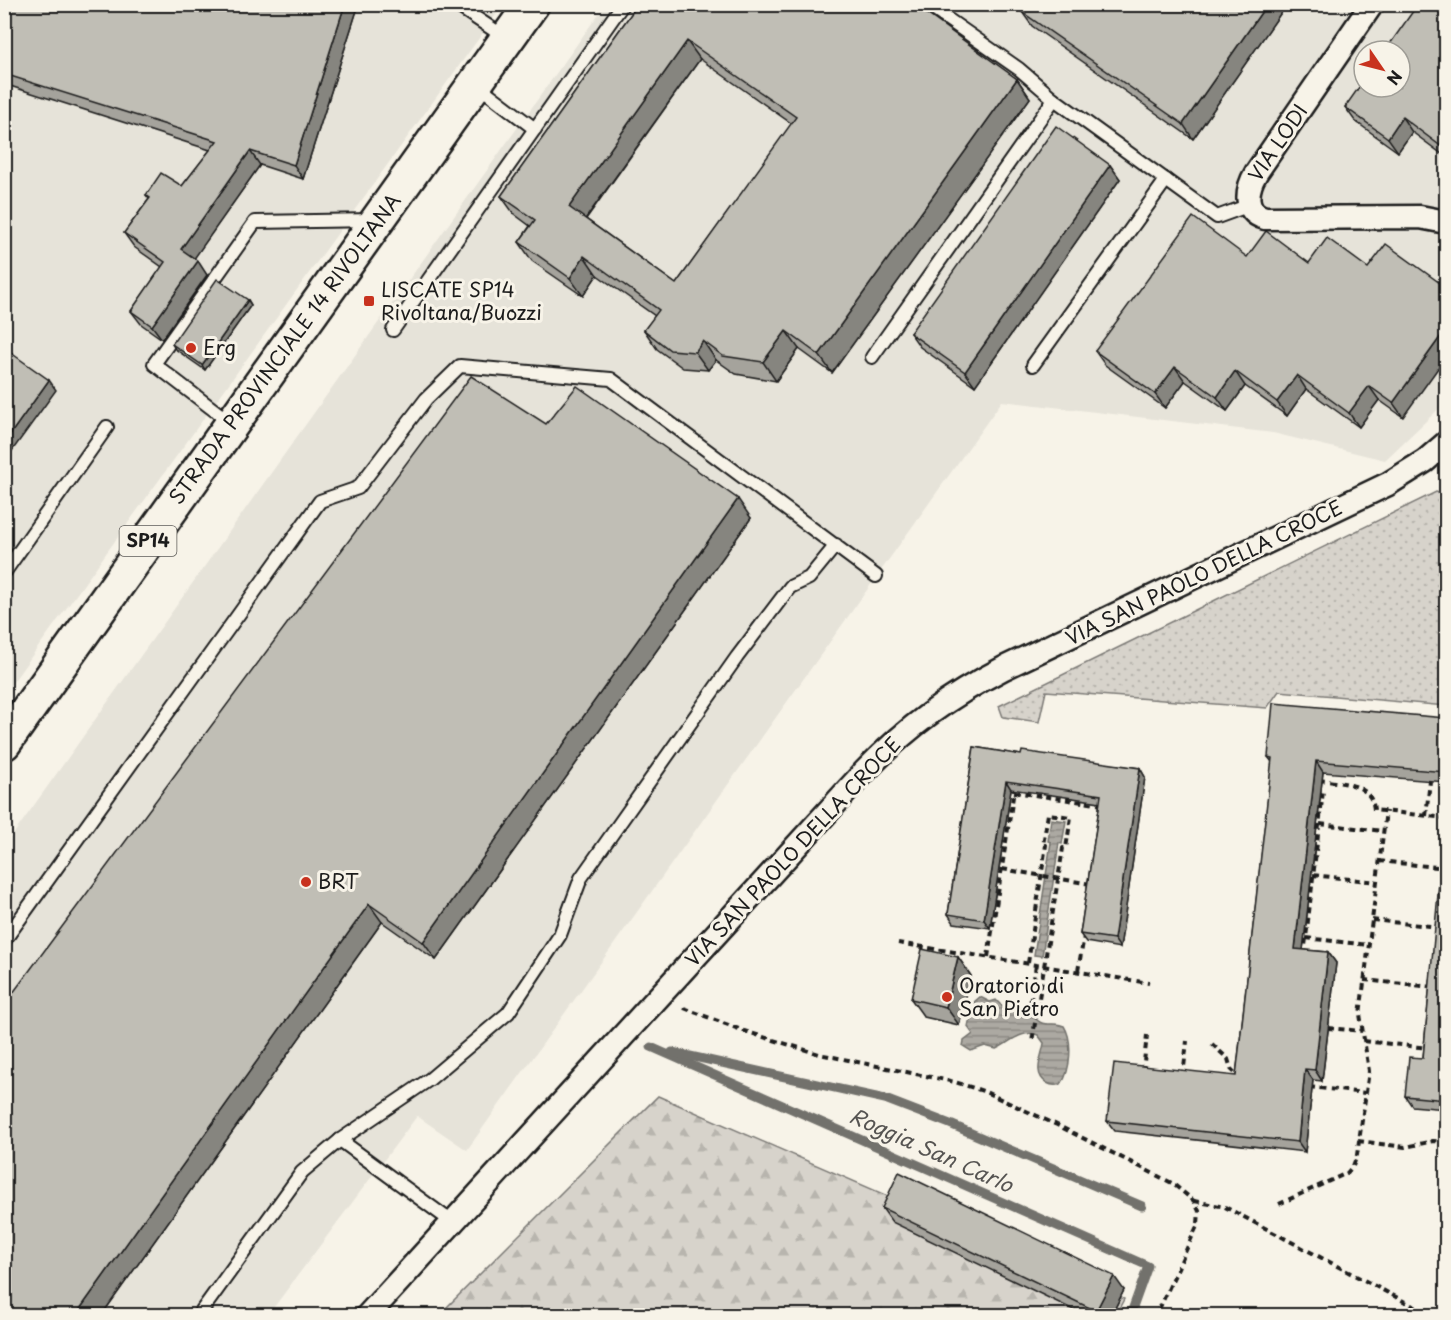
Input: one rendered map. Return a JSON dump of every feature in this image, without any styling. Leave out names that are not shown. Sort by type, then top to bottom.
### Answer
[{"type":"main road","name":"STRADA PROVINCIALE 14 RIVOLTANA","points":[[4,743],[523,16]]},
{"type":"street","name":"VIA LODI","points":[[1372,4],[1256,173],[1248,188],[1250,204],[1256,213],[1265,218],[1420,217],[1446,222]]},
{"type":"street","name":"VIA SAN PAOLO DELLA CROCE","points":[[367,1316],[865,771],[897,740],[930,713],[1004,668],[1378,489],[1412,470],[1446,443]]},
{"type":"lane","points":[[459,4],[460,8],[523,16]]},
{"type":"lane","points":[[393,330],[623,4]]},
{"type":"lane","points":[[926,4],[1019,69],[1054,99],[1217,217],[1250,204]]},
{"type":"lane","points":[[475,84],[535,129]]},
{"type":"lane","points":[[872,357],[1054,99]]},
{"type":"lane","points":[[1033,365],[1166,180]]},
{"type":"lane","points":[[232,424],[154,364],[255,222],[378,219]]},
{"type":"lane","points":[[4,941],[320,501],[358,488],[426,399],[460,366],[611,379],[876,576]]},
{"type":"lane","points":[[4,573],[107,427]]},
{"type":"lane","points":[[198,1316],[302,1172],[340,1140],[430,1079],[508,1013],[560,935],[581,878],[737,657],[790,587],[809,578],[836,545]]},
{"type":"lane","points":[[340,1140],[452,1222]]},
{"type":"path","points":[[1318,780],[1357,786],[1364,790],[1372,800],[1374,810],[1446,818]]},
{"type":"path","points":[[1426,816],[1430,781]]},
{"type":"path","points":[[988,957],[1016,782]]},
{"type":"path","points":[[1304,959],[1323,790]]},
{"type":"path","points":[[1014,792],[1104,805],[1102,816]]},
{"type":"path","points":[[1279,1204],[1347,1173],[1355,1161],[1369,1071],[1360,1014],[1386,812]]},
{"type":"path","points":[[1028,963],[1046,846],[1043,845],[1048,814],[1071,817],[1066,848],[1063,848],[1032,1042]]},
{"type":"path","points":[[1320,824],[1383,831]]},
{"type":"path","points":[[1379,861],[1446,868]]},
{"type":"path","points":[[1002,869],[1092,884],[1090,895]]},
{"type":"path","points":[[1313,875],[1377,882]]},
{"type":"path","points":[[1372,920],[1443,927]]},
{"type":"path","points":[[1078,971],[1085,927]]},
{"type":"path","points":[[1306,938],[1369,945]]},
{"type":"path","points":[[898,943],[1149,982]]},
{"type":"path","points":[[1036,964],[1029,1012],[1037,1013]]},
{"type":"path","points":[[1364,980],[1437,988]]},
{"type":"path","points":[[659,996],[680,1007],[819,1054],[983,1091],[1057,1125],[1172,1183],[1194,1201],[1199,1211],[1198,1224],[1156,1316]]},
{"type":"path","points":[[1328,1028],[1362,1031]]},
{"type":"path","points":[[1143,1076],[1147,1035]]},
{"type":"path","points":[[1183,1080],[1186,1041]]},
{"type":"path","points":[[1364,1041],[1432,1048]]},
{"type":"path","points":[[1212,1044],[1228,1059],[1233,1072],[1245,1080]]},
{"type":"path","points":[[1306,1086],[1365,1093]]},
{"type":"path","points":[[1358,1141],[1405,1147],[1433,1141],[1446,1142]]},
{"type":"path","points":[[1194,1201],[1225,1207],[1432,1316]]},
{"type":"shaded area","points":[[5,5],[503,5],[5,693]]},
{"type":"shaded area","points":[[605,5],[1446,5],[1446,402],[1385,460],[1273,433],[1002,401],[467,1150],[417,1116],[268,1315],[5,1316],[5,846]]},
{"type":"shaded area","points":[[1051,819],[1066,821],[1062,844],[1059,843],[1042,956],[1034,955],[1051,842],[1048,841]]},
{"type":"shaded area","points":[[980,997],[990,1002],[996,1000],[1005,1008],[1018,1007],[1024,1016],[1033,1016],[1041,1023],[1064,1026],[1069,1039],[1070,1055],[1067,1071],[1061,1084],[1049,1084],[1040,1075],[1039,1065],[1044,1043],[1038,1035],[1021,1035],[996,1049],[985,1046],[971,1051],[963,1046],[964,1041],[973,1034],[968,1027],[969,1022],[975,1017],[974,1002]]},
{"type":"green space","points":[[1436,492],[1446,496],[1446,706],[1279,691],[1267,708],[1046,691],[1039,722],[1003,717],[999,706]]},
{"type":"green space","points":[[658,1096],[1124,1299],[1115,1316],[438,1316]]},
{"type":"building","points":[[4,4],[345,4],[294,165],[250,151],[181,249],[198,261],[152,326],[131,311],[165,262],[124,233],[150,198],[146,195],[161,173],[182,186],[217,141],[4,74]]},
{"type":"building","points":[[638,4],[913,4],[1017,79],[819,355],[786,331],[763,362],[723,356],[703,341],[695,352],[670,350],[644,330],[659,310],[584,256],[570,278],[519,242],[535,220],[501,196]],"holes":[[[687,41],[796,117],[676,284],[569,207]]]},
{"type":"building","points":[[1027,4],[1267,4],[1183,124],[1022,12]]},
{"type":"building","points":[[1418,4],[1446,4],[1446,150],[1402,117],[1388,138],[1345,107],[1352,97],[1352,99],[1412,99],[1412,39],[1393,39]]},
{"type":"building","points":[[1056,126],[1110,165],[965,372],[910,333]]},
{"type":"building","points":[[1193,217],[1247,257],[1266,231],[1309,263],[1327,238],[1368,268],[1386,244],[1440,283],[1446,274],[1446,329],[1393,403],[1369,386],[1349,413],[1297,375],[1277,402],[1235,371],[1217,397],[1175,367],[1155,394],[1095,351]]},
{"type":"building","points":[[217,279],[248,300],[202,365],[172,344]]},
{"type":"building","points":[[4,348],[49,380],[4,443]]},
{"type":"building","points":[[471,376],[546,424],[577,386],[738,499],[423,942],[369,904],[75,1316],[4,1316],[4,1005]]},
{"type":"building","points":[[1273,703],[1446,718],[1446,772],[1316,761],[1295,949],[1328,952],[1315,1070],[1305,1069],[1298,1142],[1107,1121],[1114,1063],[1236,1076],[1272,758],[1268,757]]},
{"type":"building","points":[[974,747],[1021,755],[1022,751],[1140,768],[1114,939],[1080,934],[1101,795],[1006,781],[984,920],[948,914]]},
{"type":"building","points":[[1445,818],[1446,1100],[1405,1096],[1409,1057],[1423,1058]]},
{"type":"building","points":[[922,949],[958,957],[946,1007],[911,999]]},
{"type":"building","points":[[899,1172],[1114,1276],[1096,1311],[882,1208]]},
{"type":"waterway","name":"Roggia San Carlo","points":[[651,1047],[1148,1266],[1130,1316]]},
{"type":"waterway","points":[[672,1052],[885,1099],[950,1124],[1142,1206]]},
{"type":"place","name":"LISCATE SP14 Rivoltana/Buozzi","points":[[369,301]]},
{"type":"place","name":"Erg","points":[[191,348]]},
{"type":"place","name":"BRT","points":[[306,882]]},
{"type":"place","name":"Oratorio di San Pietro","points":[[947,997]]}]
